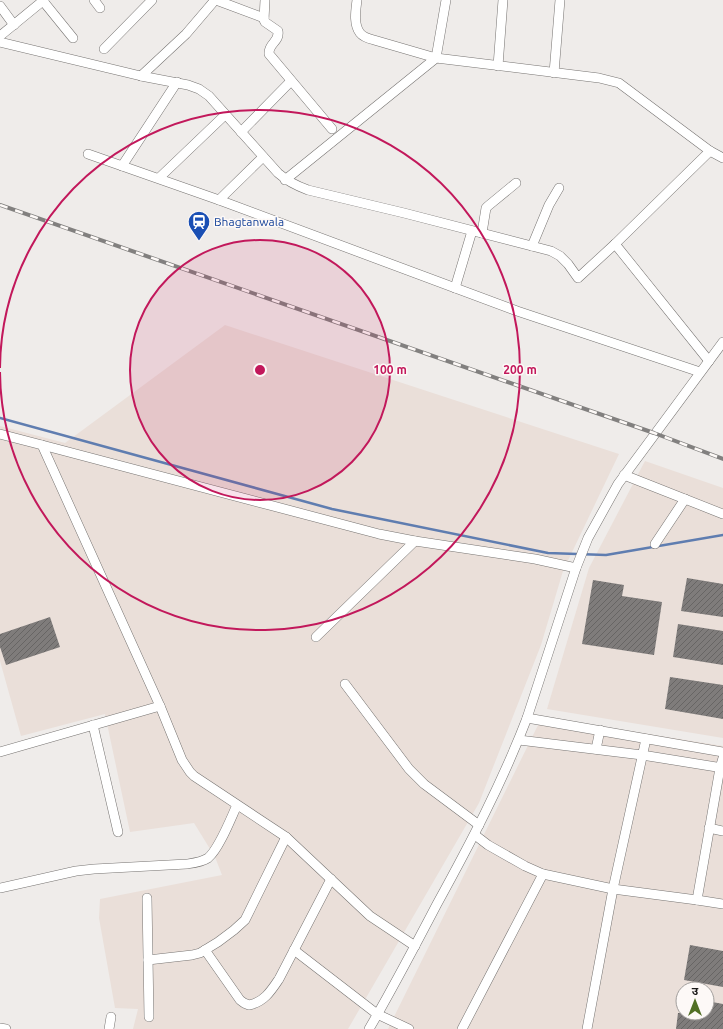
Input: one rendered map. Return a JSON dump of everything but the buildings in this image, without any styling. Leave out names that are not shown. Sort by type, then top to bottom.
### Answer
[{"type":"street","points":[[0,36],[43,0],[73,38]]},
{"type":"street","points":[[94,0],[100,8]]},
{"type":"street","points":[[104,49],[152,0]]},
{"type":"street","points":[[141,76],[186,34],[216,0],[264,18]]},
{"type":"street","points":[[265,0],[265,22],[278,31],[278,38],[269,48],[269,54],[332,129]]},
{"type":"street","points":[[358,0],[356,24],[359,32],[366,37],[436,58],[599,78],[619,83],[710,151],[723,158]]},
{"type":"street","points":[[285,180],[436,58],[446,0]]},
{"type":"street","points":[[498,66],[503,0]]},
{"type":"street","points":[[554,73],[560,0]]},
{"type":"street","points":[[0,6],[14,24]]},
{"type":"street","points":[[0,42],[141,76],[177,82],[199,89],[209,96],[278,174],[293,184],[308,190],[550,251],[560,256],[578,278],[710,151]]},
{"type":"street","points":[[241,132],[291,80]]},
{"type":"street","points":[[122,166],[177,82]]},
{"type":"street","points":[[159,178],[225,115]]},
{"type":"street","points":[[88,154],[159,178],[556,325],[700,372]]},
{"type":"street","points":[[219,200],[263,157]]},
{"type":"street","points":[[482,233],[486,208],[516,183]]},
{"type":"street","points":[[532,246],[546,212],[559,188]]},
{"type":"street","points":[[454,288],[472,231]]},
{"type":"street","points":[[615,244],[709,362]]},
{"type":"street","points":[[369,1029],[475,834],[519,740],[577,566],[588,538],[624,475],[723,342]]},
{"type":"street","points":[[0,434],[350,527],[415,541],[577,566]]},
{"type":"street","points":[[42,445],[160,706],[182,760],[190,772],[286,837],[370,916],[415,946]]},
{"type":"street","points":[[624,475],[723,514]]},
{"type":"street","points":[[655,544],[685,499]]},
{"type":"street","points":[[316,637],[415,541]]},
{"type":"street","points":[[345,684],[416,777],[479,825]]},
{"type":"street","points":[[0,752],[160,706]]},
{"type":"street","points":[[527,718],[723,752]]},
{"type":"street","points":[[93,725],[118,832]]},
{"type":"street","points":[[596,749],[600,730]]},
{"type":"street","points":[[587,1029],[613,889],[646,738]]},
{"type":"street","points":[[519,740],[642,755],[722,768]]},
{"type":"street","points":[[697,900],[723,758]]},
{"type":"street","points":[[0,888],[94,868],[187,864],[198,862],[209,857],[216,849],[238,805]]},
{"type":"street","points":[[709,828],[723,830]]},
{"type":"street","points":[[475,834],[494,848],[525,866],[543,874],[613,889],[723,904]]},
{"type":"street","points":[[148,960],[192,955],[205,950],[234,930],[245,920],[286,837]]},
{"type":"street","points":[[462,1029],[543,874]]},
{"type":"street","points":[[205,950],[240,1000],[249,1005],[261,1001],[272,990],[279,979],[331,879]]},
{"type":"street","points":[[147,898],[148,1018]]},
{"type":"street","points":[[294,950],[377,1014],[410,1029]]},
{"type":"street","points":[[109,1029],[111,1017]]},
{"type":"street","points":[[0,1028],[6,1029]]},
{"type":"shaded area","points":[[225,325],[619,454],[563,571],[541,645],[479,803],[348,1029],[133,1029],[138,1009],[115,1008],[99,918],[100,899],[222,875],[215,857],[194,823],[130,832],[105,714],[21,736],[0,661],[0,426],[65,443]]},
{"type":"shaded area","points":[[645,461],[723,488],[723,738],[547,709],[589,568]]},
{"type":"shaded area","points":[[542,717],[723,746],[723,1029],[388,1029]]},
{"type":"waterway","points":[[0,418],[332,509],[548,553],[606,555],[723,535]]},
{"type":"railway","points":[[0,205],[654,433],[723,459]]},
{"type":"place","name":"Bhagtanwala","points":[[199,242]]}]
